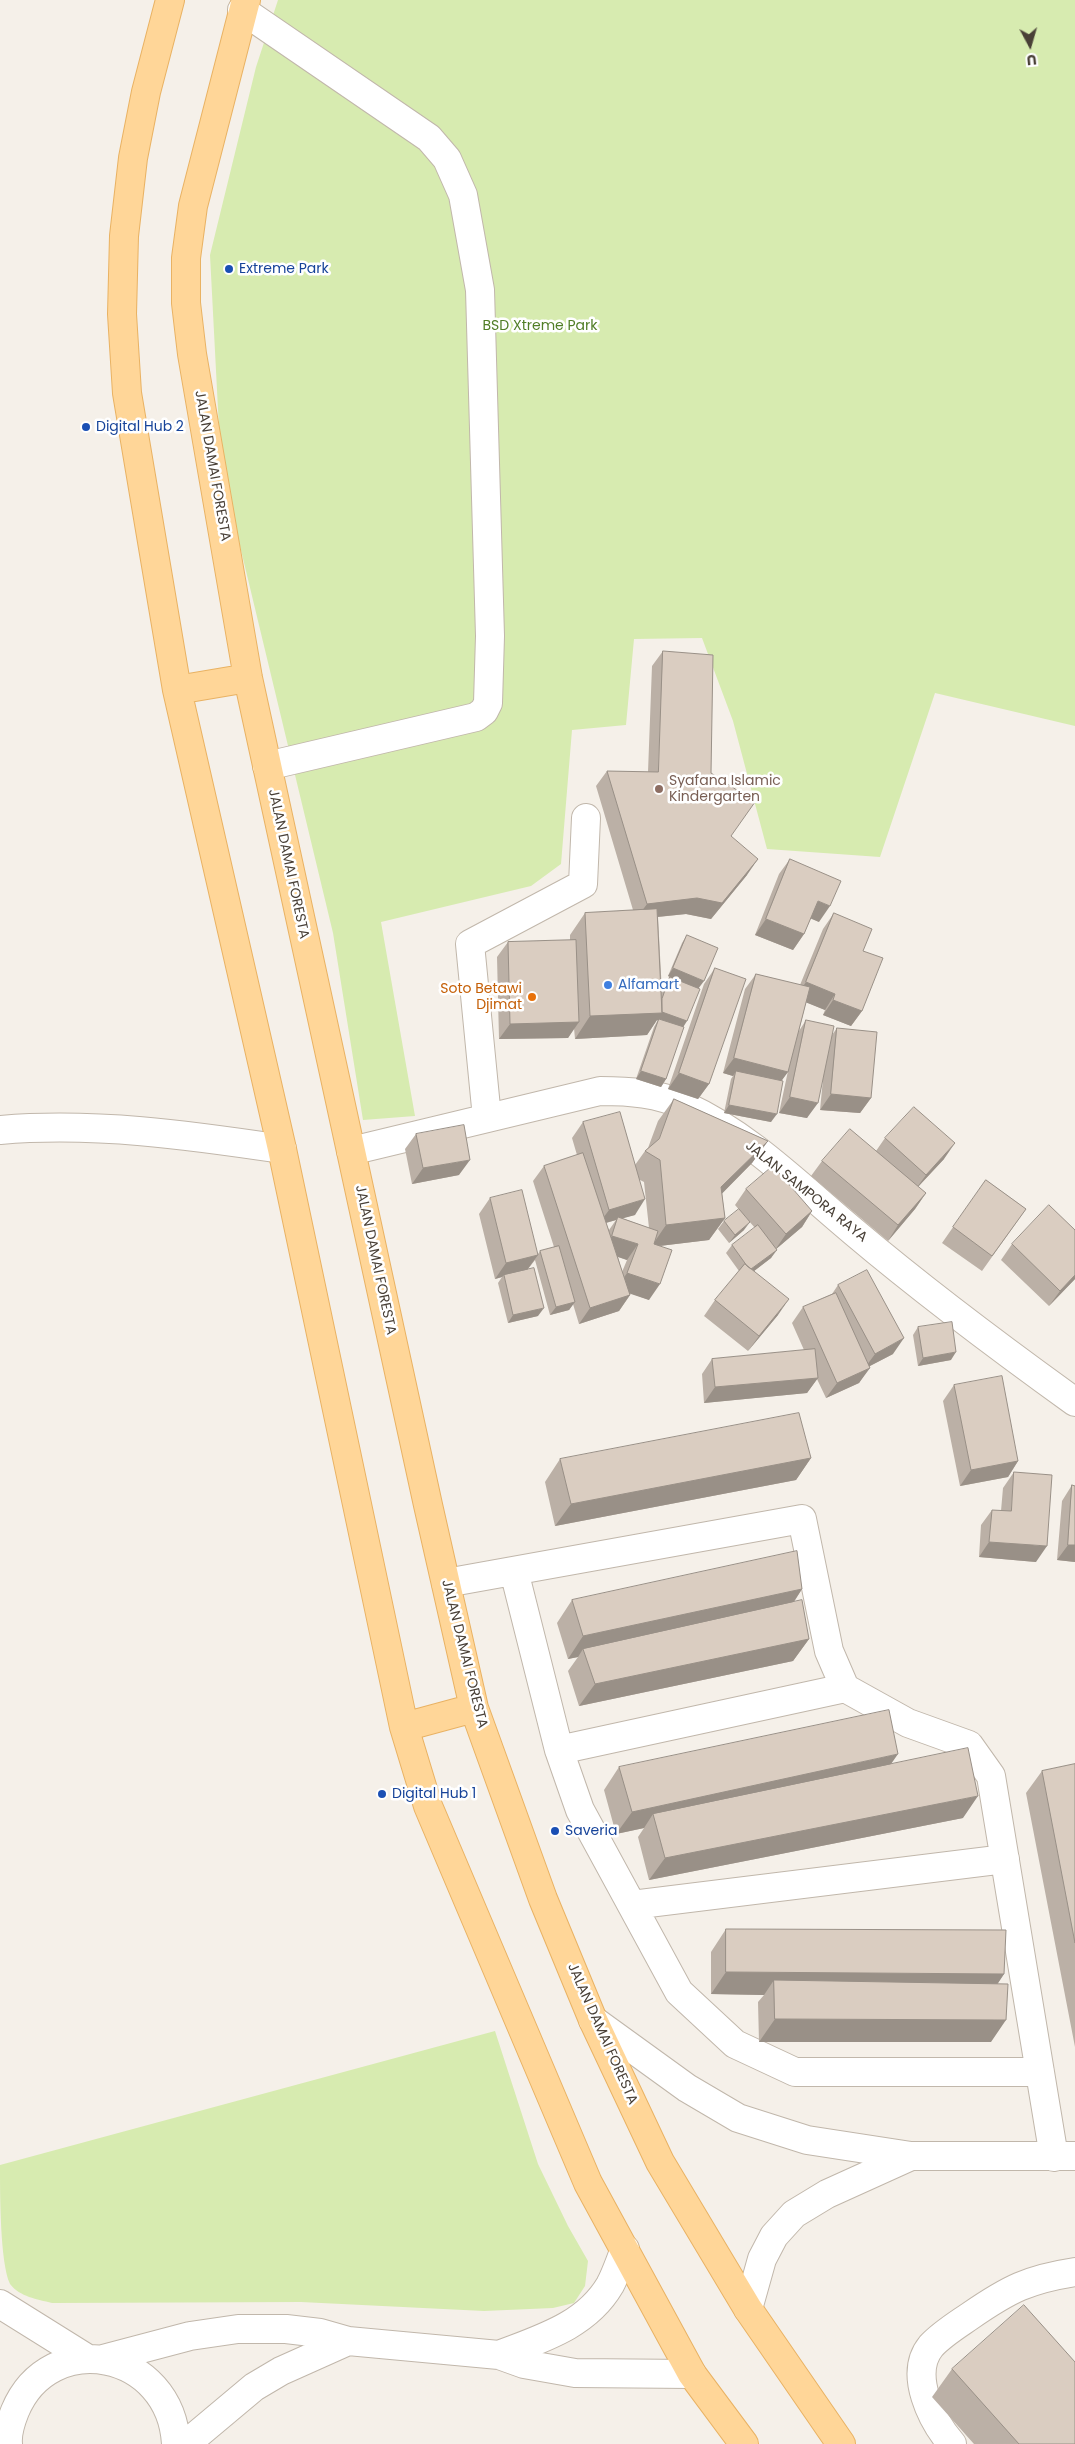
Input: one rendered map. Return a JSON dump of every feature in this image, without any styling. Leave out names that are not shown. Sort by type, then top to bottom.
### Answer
[{"type":"main road","points":[[170,0],[146,92],[133,158],[124,236],[122,314],[127,393],[177,690],[282,1149],[404,1727],[428,1806],[588,2183],[692,2374],[744,2444]]},
{"type":"main road","name":"JALAN DAMAI FORESTA","points":[[244,5],[193,206],[186,258],[186,303],[194,363],[248,678],[474,1708],[543,1899],[594,2020],[660,2162],[748,2309],[841,2444]]},
{"type":"main road","points":[[177,690],[248,678]]},
{"type":"main road","points":[[404,1727],[474,1708]]},
{"type":"street","points":[[244,5],[429,138],[448,159],[463,195],[480,290],[490,636],[488,703],[484,711],[476,716],[267,766]]},
{"type":"street","points":[[487,1118],[470,944],[583,884],[586,818]]},
{"type":"street","name":"JALAN SAMPORA RAYA","points":[[351,1151],[600,1091],[627,1091],[661,1096],[685,1106],[724,1127],[782,1169],[854,1232],[982,1335],[1075,1402]]},
{"type":"street","points":[[0,1130],[49,1126],[114,1128],[180,1134],[282,1149]]},
{"type":"street","points":[[446,1583],[802,1519],[829,1651],[845,1688],[908,1723],[969,1746],[991,1776],[1040,2072],[1064,2156],[911,2156],[807,2140],[738,2118],[687,2088],[594,2020]]},
{"type":"street","points":[[514,1570],[559,1750],[580,1810],[679,1992],[735,2044],[795,2072],[1040,2072]]},
{"type":"street","points":[[559,1750],[845,1688]]},
{"type":"street","points":[[632,1905],[1005,1859]]},
{"type":"street","points":[[748,2309],[762,2259],[774,2236],[794,2214],[827,2194],[911,2156]]},
{"type":"street","points":[[499,2355],[574,2323],[594,2307],[611,2283],[625,2249]]},
{"type":"street","points":[[952,2444],[934,2419],[922,2386],[923,2365],[930,2347],[949,2331],[992,2301],[1022,2284],[1075,2272]]},
{"type":"street","points":[[0,2304],[96,2359],[128,2367],[150,2381],[166,2402],[175,2426],[176,2444]]},
{"type":"street","points":[[5,2434],[19,2401],[32,2384],[48,2372],[68,2362],[96,2359],[190,2336],[238,2329],[286,2329],[320,2333],[348,2341],[499,2355],[524,2364],[575,2373],[692,2374]]},
{"type":"street","points":[[186,2444],[254,2387],[281,2371],[348,2341]]},
{"type":"green space","name":"BSD Xtreme Park","points":[[278,0],[1075,0],[1075,726],[935,693],[880,857],[767,849],[733,721],[702,638],[634,639],[626,725],[572,730],[561,864],[531,886],[381,922],[415,1116],[363,1120],[333,933],[221,467],[210,255],[256,67]]},
{"type":"green space","points":[[495,2031],[538,2164],[568,2226],[588,2261],[585,2286],[574,2303],[553,2308],[484,2311],[301,2302],[52,2303],[24,2295],[10,2284],[2,2245],[0,2165]]},
{"type":"building","points":[[663,651],[713,655],[711,773],[755,802],[731,836],[758,859],[722,903],[697,898],[647,904],[607,771],[658,772]]},
{"type":"building","points":[[790,859],[841,881],[830,906],[818,901],[804,934],[766,919]]},
{"type":"building","name":"Alfamart","points":[[657,909],[662,1013],[590,1016],[585,913]]},
{"type":"building","points":[[834,913],[872,929],[863,951],[883,958],[862,1011],[833,1000],[835,994],[806,982]]},
{"type":"building","points":[[687,935],[718,948],[704,981],[673,968]]},
{"type":"building","name":"Soto Betawi Djimat","points":[[576,940],[579,1022],[510,1024],[508,942]]},
{"type":"building","points":[[715,968],[746,979],[709,1084],[679,1073]]},
{"type":"building","points":[[756,974],[810,987],[788,1072],[734,1058]]},
{"type":"building","points":[[670,977],[700,989],[687,1021],[662,1012],[662,999]]},
{"type":"building","points":[[659,1019],[684,1027],[666,1079],[641,1071]]},
{"type":"building","points":[[806,1020],[834,1026],[818,1103],[790,1097]]},
{"type":"building","points":[[837,1028],[877,1032],[871,1098],[831,1094]]},
{"type":"building","points":[[736,1071],[783,1081],[777,1114],[729,1105]]},
{"type":"building","points":[[674,1099],[768,1141],[721,1187],[725,1218],[666,1225],[660,1160],[645,1151],[659,1139]]},
{"type":"building","points":[[914,1107],[955,1143],[926,1175],[885,1138]]},
{"type":"building","points":[[620,1112],[645,1199],[609,1210],[583,1122]]},
{"type":"building","points":[[464,1125],[470,1160],[423,1168],[416,1134]]},
{"type":"building","points":[[850,1129],[926,1193],[898,1225],[822,1161]]},
{"type":"building","points":[[583,1153],[630,1295],[590,1308],[544,1166]]},
{"type":"building","points":[[773,1166],[812,1211],[786,1234],[746,1189]]},
{"type":"building","points":[[986,1180],[1026,1209],[992,1256],[953,1227]]},
{"type":"building","points":[[522,1190],[538,1255],[506,1263],[490,1198]]},
{"type":"building","points":[[1049,1205],[1075,1230],[1075,1275],[1060,1291],[1012,1244]]},
{"type":"building","points":[[739,1209],[750,1222],[735,1235],[724,1221]]},
{"type":"building","points":[[618,1217],[658,1231],[654,1244],[672,1250],[660,1284],[627,1273],[638,1244],[612,1236]]},
{"type":"building","points":[[758,1225],[777,1250],[751,1269],[732,1245]]},
{"type":"building","points":[[559,1246],[575,1302],[556,1307],[540,1251]]},
{"type":"building","points":[[745,1264],[789,1299],[759,1336],[715,1300]]},
{"type":"building","points":[[534,1268],[544,1308],[513,1315],[504,1275]]},
{"type":"building","points":[[867,1270],[904,1338],[875,1354],[838,1285]]},
{"type":"building","points":[[836,1293],[870,1368],[837,1383],[803,1307]]},
{"type":"building","points":[[952,1322],[956,1352],[923,1358],[918,1327]]},
{"type":"building","points":[[815,1349],[818,1378],[715,1387],[712,1359]]},
{"type":"building","points":[[1002,1376],[1018,1461],[971,1470],[954,1385]]},
{"type":"building","points":[[799,1413],[811,1458],[571,1504],[560,1459]]},
{"type":"building","points":[[1014,1472],[1052,1475],[1047,1546],[989,1542],[992,1510],[1011,1511]]},
{"type":"building","points":[[1072,1485],[1075,1486],[1075,1545],[1068,1545]]},
{"type":"building","points":[[797,1551],[802,1589],[583,1636],[572,1600]]},
{"type":"building","points":[[802,1600],[809,1639],[595,1684],[583,1649]]},
{"type":"building","points":[[889,1710],[898,1754],[632,1812],[619,1767]]},
{"type":"building","points":[[968,1748],[978,1796],[665,1858],[653,1814]]},
{"type":"building","points":[[1075,1764],[1075,1943],[1042,1771]]},
{"type":"building","points":[[726,1929],[1006,1930],[1004,1974],[726,1972]]},
{"type":"building","points":[[774,1980],[1008,1984],[1006,2020],[775,2019]]},
{"type":"building","points":[[1024,2305],[1075,2362],[1075,2444],[1019,2444],[952,2369]]},
{"type":"place","name":"Extreme Park","points":[[229,269]]},
{"type":"place","name":"Digital Hub 2","points":[[86,427]]},
{"type":"place","name":"Syafana Islamic Kindergarten","points":[[659,789]]},
{"type":"place","name":"Alfamart","points":[[608,985]]},
{"type":"place","name":"Soto Betawi Djimat","points":[[532,997]]},
{"type":"place","name":"Digital Hub 1","points":[[382,1794]]},
{"type":"place","name":"Saveria","points":[[555,1831]]}]
